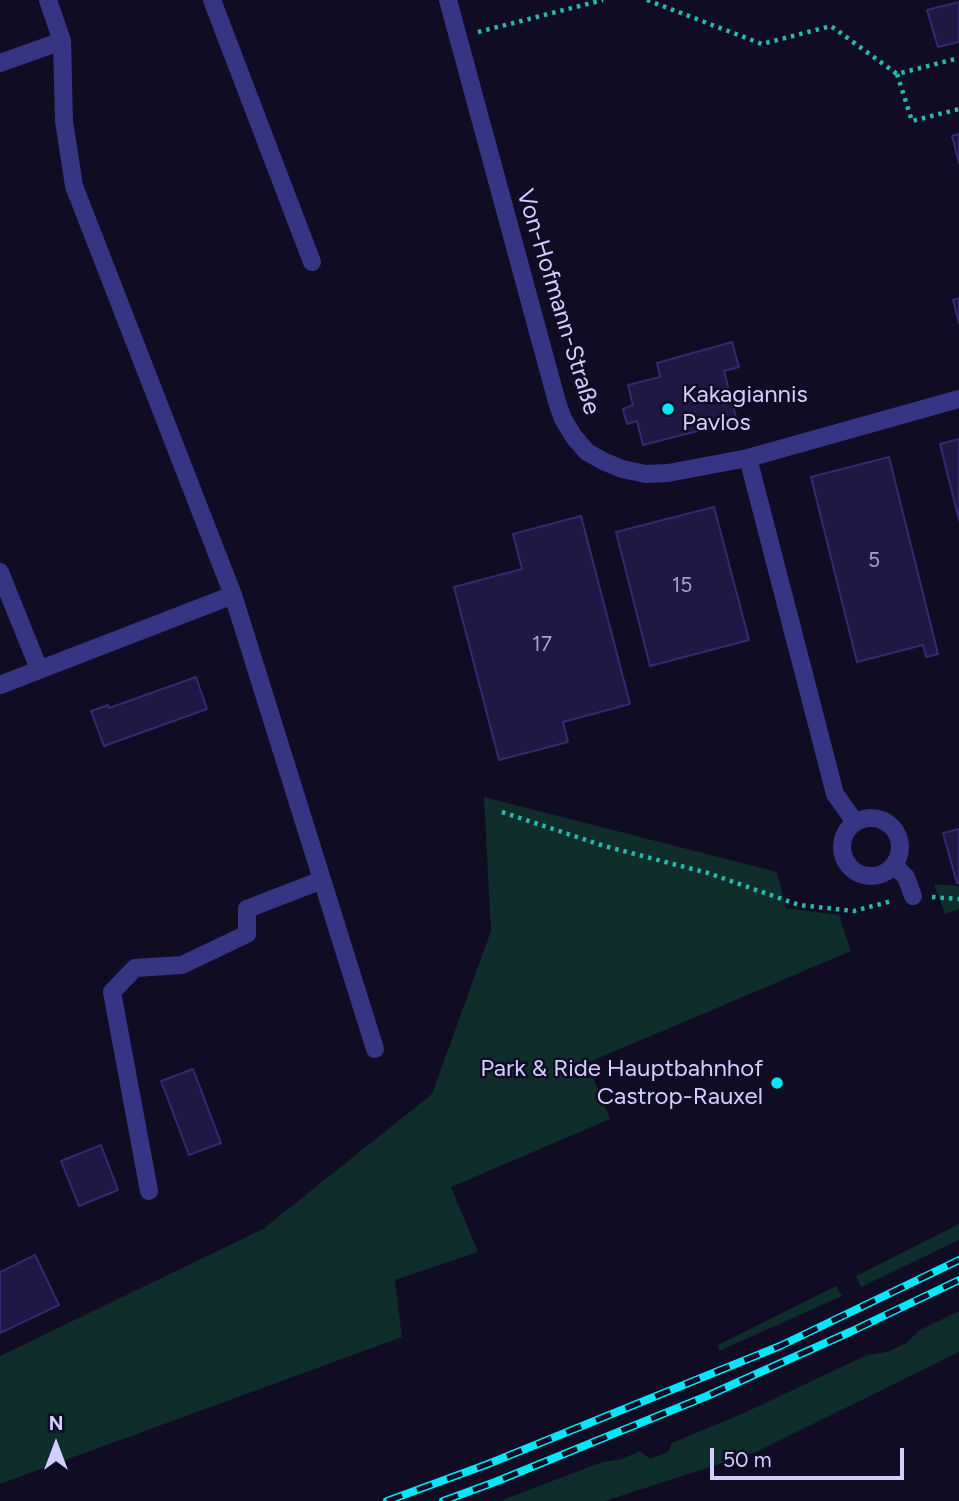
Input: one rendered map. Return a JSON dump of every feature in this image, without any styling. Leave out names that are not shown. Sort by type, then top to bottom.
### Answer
[{"type":"street","points":[[48,0],[62,41],[64,121],[74,186],[233,595],[375,1049]]},
{"type":"street","points":[[212,0],[312,262]]},
{"type":"street","name":"Von-Hofmann-Straße","points":[[448,0],[557,402],[563,419],[587,452],[622,469],[646,474],[668,473],[748,458],[959,399]]},
{"type":"street","points":[[0,63],[62,41]]},
{"type":"street","points":[[748,458],[835,794],[855,822]]},
{"type":"street","points":[[0,572],[39,669]]},
{"type":"street","points":[[0,685],[233,595]]},
{"type":"street","points":[[864,818],[884,821],[892,827],[901,846],[894,865],[878,876],[860,875],[852,870],[842,855],[841,845],[848,828],[864,818]]},
{"type":"street","points":[[894,865],[906,877],[913,896]]},
{"type":"street","points":[[149,1191],[112,992],[135,968],[182,965],[247,934],[247,909],[322,880]]},
{"type":"path","points":[[456,37],[603,0]]},
{"type":"path","points":[[647,0],[762,44],[831,26],[897,74],[912,121],[959,109]]},
{"type":"path","points":[[897,74],[959,58]]},
{"type":"path","points":[[502,812],[604,846],[708,873],[799,905],[854,911],[913,896]]},
{"type":"green space","points":[[484,797],[777,872],[786,908],[839,915],[851,951],[587,1063],[610,1119],[451,1187],[478,1252],[395,1280],[402,1337],[0,1484],[0,1356],[263,1229],[432,1094],[491,931]]},
{"type":"green space","points":[[934,884],[959,886],[959,909],[945,914]]},
{"type":"green space","points":[[959,1224],[959,1240],[861,1287],[856,1276]]},
{"type":"green space","points":[[836,1286],[842,1296],[719,1351],[718,1345]]},
{"type":"green space","points":[[959,1311],[959,1352],[756,1452],[605,1501],[500,1501],[602,1462],[622,1459],[640,1451],[650,1459],[668,1452],[672,1443],[744,1413],[867,1355],[887,1352],[906,1343],[920,1330]]},
{"type":"building","points":[[959,2],[959,42],[938,47],[927,10]]},
{"type":"building","points":[[959,134],[959,163],[952,136]]},
{"type":"building","points":[[959,298],[959,323],[953,300]]},
{"type":"building","points":[[732,342],[739,367],[724,371],[737,421],[643,445],[637,421],[627,424],[623,409],[633,405],[628,385],[660,377],[657,363]]},
{"type":"building","points":[[959,439],[959,520],[940,444]]},
{"type":"building","points":[[889,457],[938,654],[926,657],[923,645],[857,662],[811,477]]},
{"type":"building","points":[[714,507],[749,640],[650,666],[616,532]]},
{"type":"building","points":[[581,516],[630,704],[563,722],[568,742],[499,760],[454,587],[522,569],[513,534]]},
{"type":"building","points":[[196,677],[207,709],[104,746],[91,711],[108,705],[109,708]]},
{"type":"building","points":[[959,829],[959,883],[957,883],[943,833]]},
{"type":"building","points":[[193,1069],[221,1143],[189,1155],[161,1081]]},
{"type":"building","points":[[101,1145],[118,1190],[79,1206],[61,1161]]},
{"type":"building","points":[[35,1255],[59,1305],[0,1333],[0,1272]]},
{"type":"railway","points":[[387,1501],[488,1464],[780,1346],[959,1260]]},
{"type":"railway","points":[[443,1501],[707,1396],[959,1280]]},
{"type":"place","name":"Kakagiannis Pavlos","points":[[668,409]]},
{"type":"place","name":"Park & Ride Hauptbahnhof Castrop-Rauxel","points":[[777,1083]]}]
